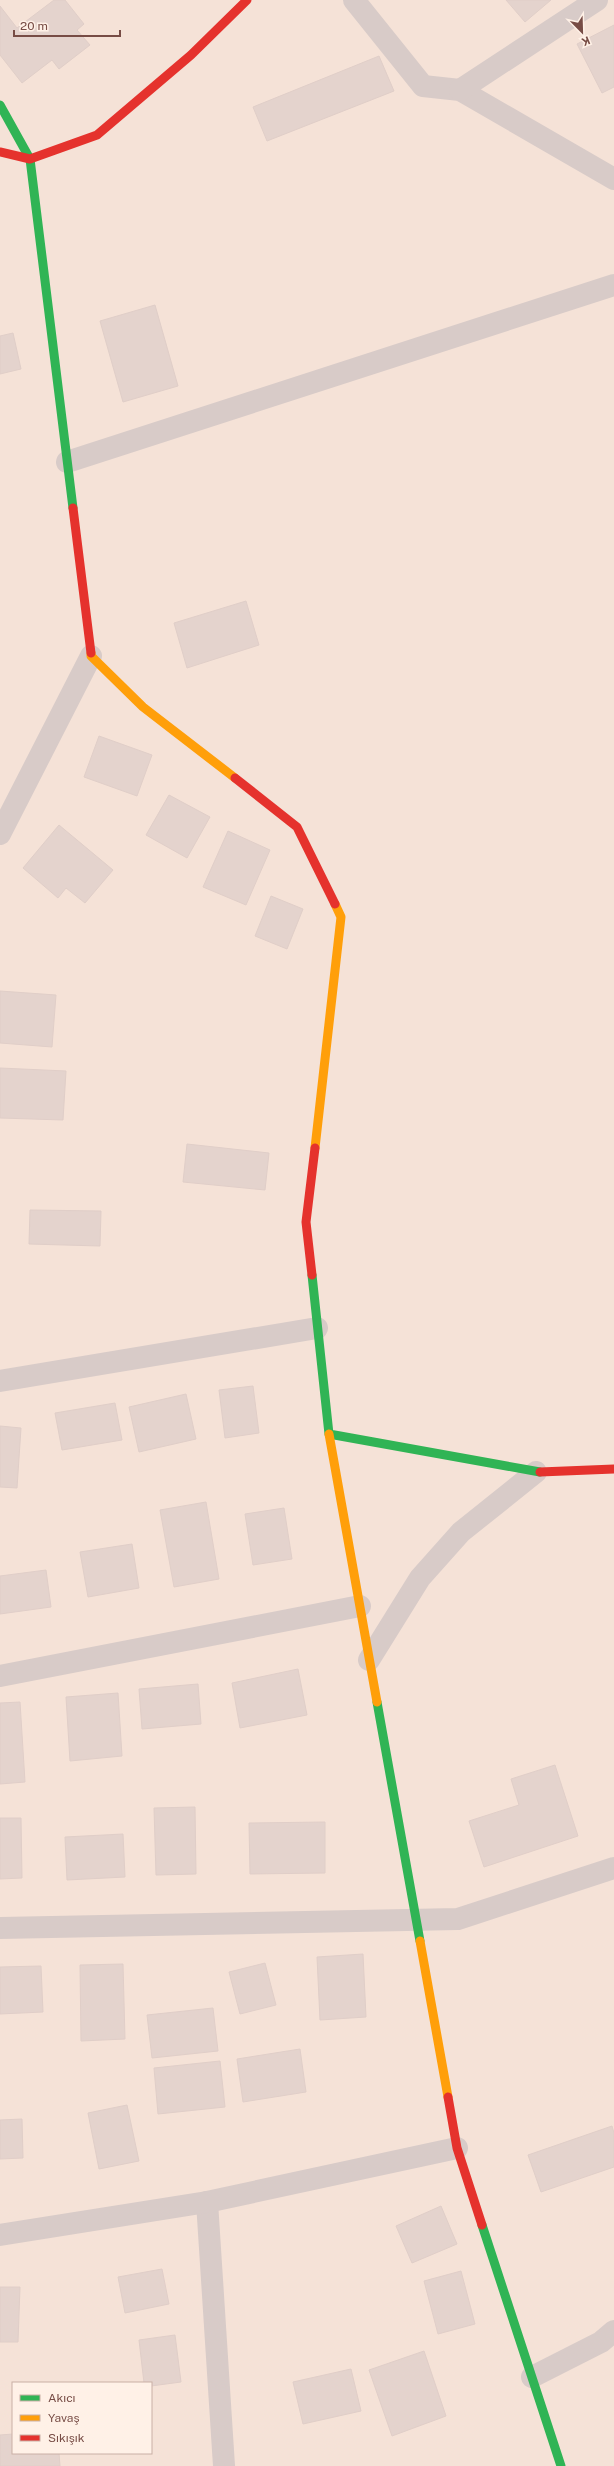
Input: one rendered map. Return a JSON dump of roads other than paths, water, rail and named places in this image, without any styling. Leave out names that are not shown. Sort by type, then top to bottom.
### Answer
[{"type":"street","points":[[0,152],[30,159],[96,136],[191,55],[247,0]]},
{"type":"street","points":[[354,0],[423,86],[460,90],[614,179]]},
{"type":"street","points":[[460,90],[597,0]]},
{"type":"street","points":[[0,105],[30,159],[91,656],[0,834]]},
{"type":"street","points":[[67,462],[614,285]]},
{"type":"street","points":[[91,656],[143,707],[297,827],[341,917],[306,1222],[329,1434],[415,1922],[457,2148],[561,2466]]},
{"type":"street","points":[[0,1381],[317,1328]]},
{"type":"street","points":[[329,1434],[536,1472],[614,1469]]},
{"type":"street","points":[[369,1660],[420,1578],[461,1532],[536,1472]]},
{"type":"street","points":[[0,1676],[360,1606]]},
{"type":"street","points":[[0,1928],[415,1922],[458,1919],[614,1868]]},
{"type":"street","points":[[0,2235],[206,2202],[457,2148]]},
{"type":"street","points":[[206,2202],[224,2466]]},
{"type":"street","points":[[532,2377],[601,2342],[614,2332]]}]
